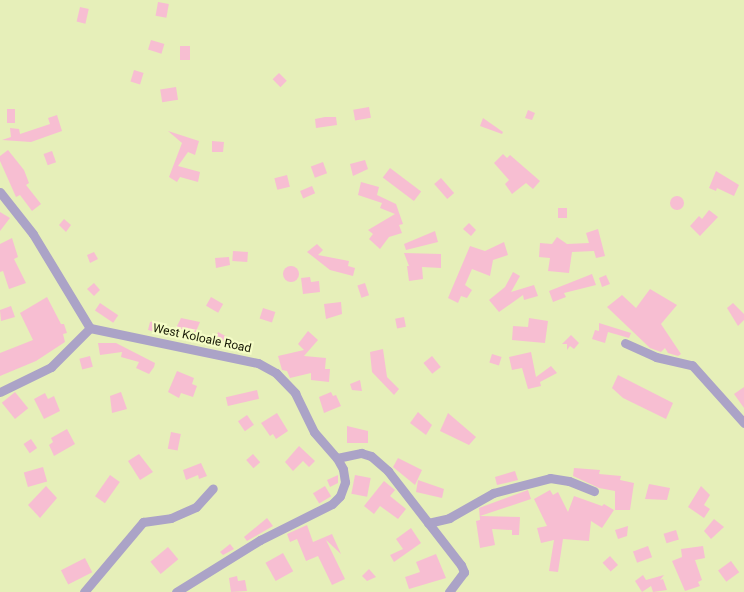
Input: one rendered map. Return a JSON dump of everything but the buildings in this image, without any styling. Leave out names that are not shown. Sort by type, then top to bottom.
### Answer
[{"type":"street","points":[[0,192],[33,234],[90,328],[51,367],[0,392]]},
{"type":"street","name":"West Koloale Road","points":[[90,328],[258,363],[276,373],[295,393],[314,432],[337,458]]},
{"type":"street","points":[[625,343],[656,357],[692,365],[744,423]]},
{"type":"street","points":[[176,592],[260,540],[332,504],[340,496],[345,482],[343,469],[337,458],[361,453],[371,456],[388,471],[453,553],[464,572],[448,592]]},
{"type":"street","points":[[428,523],[449,518],[493,492],[550,478],[569,481],[594,492]]},
{"type":"street","points":[[84,592],[143,522],[171,518],[196,507],[213,488]]}]
